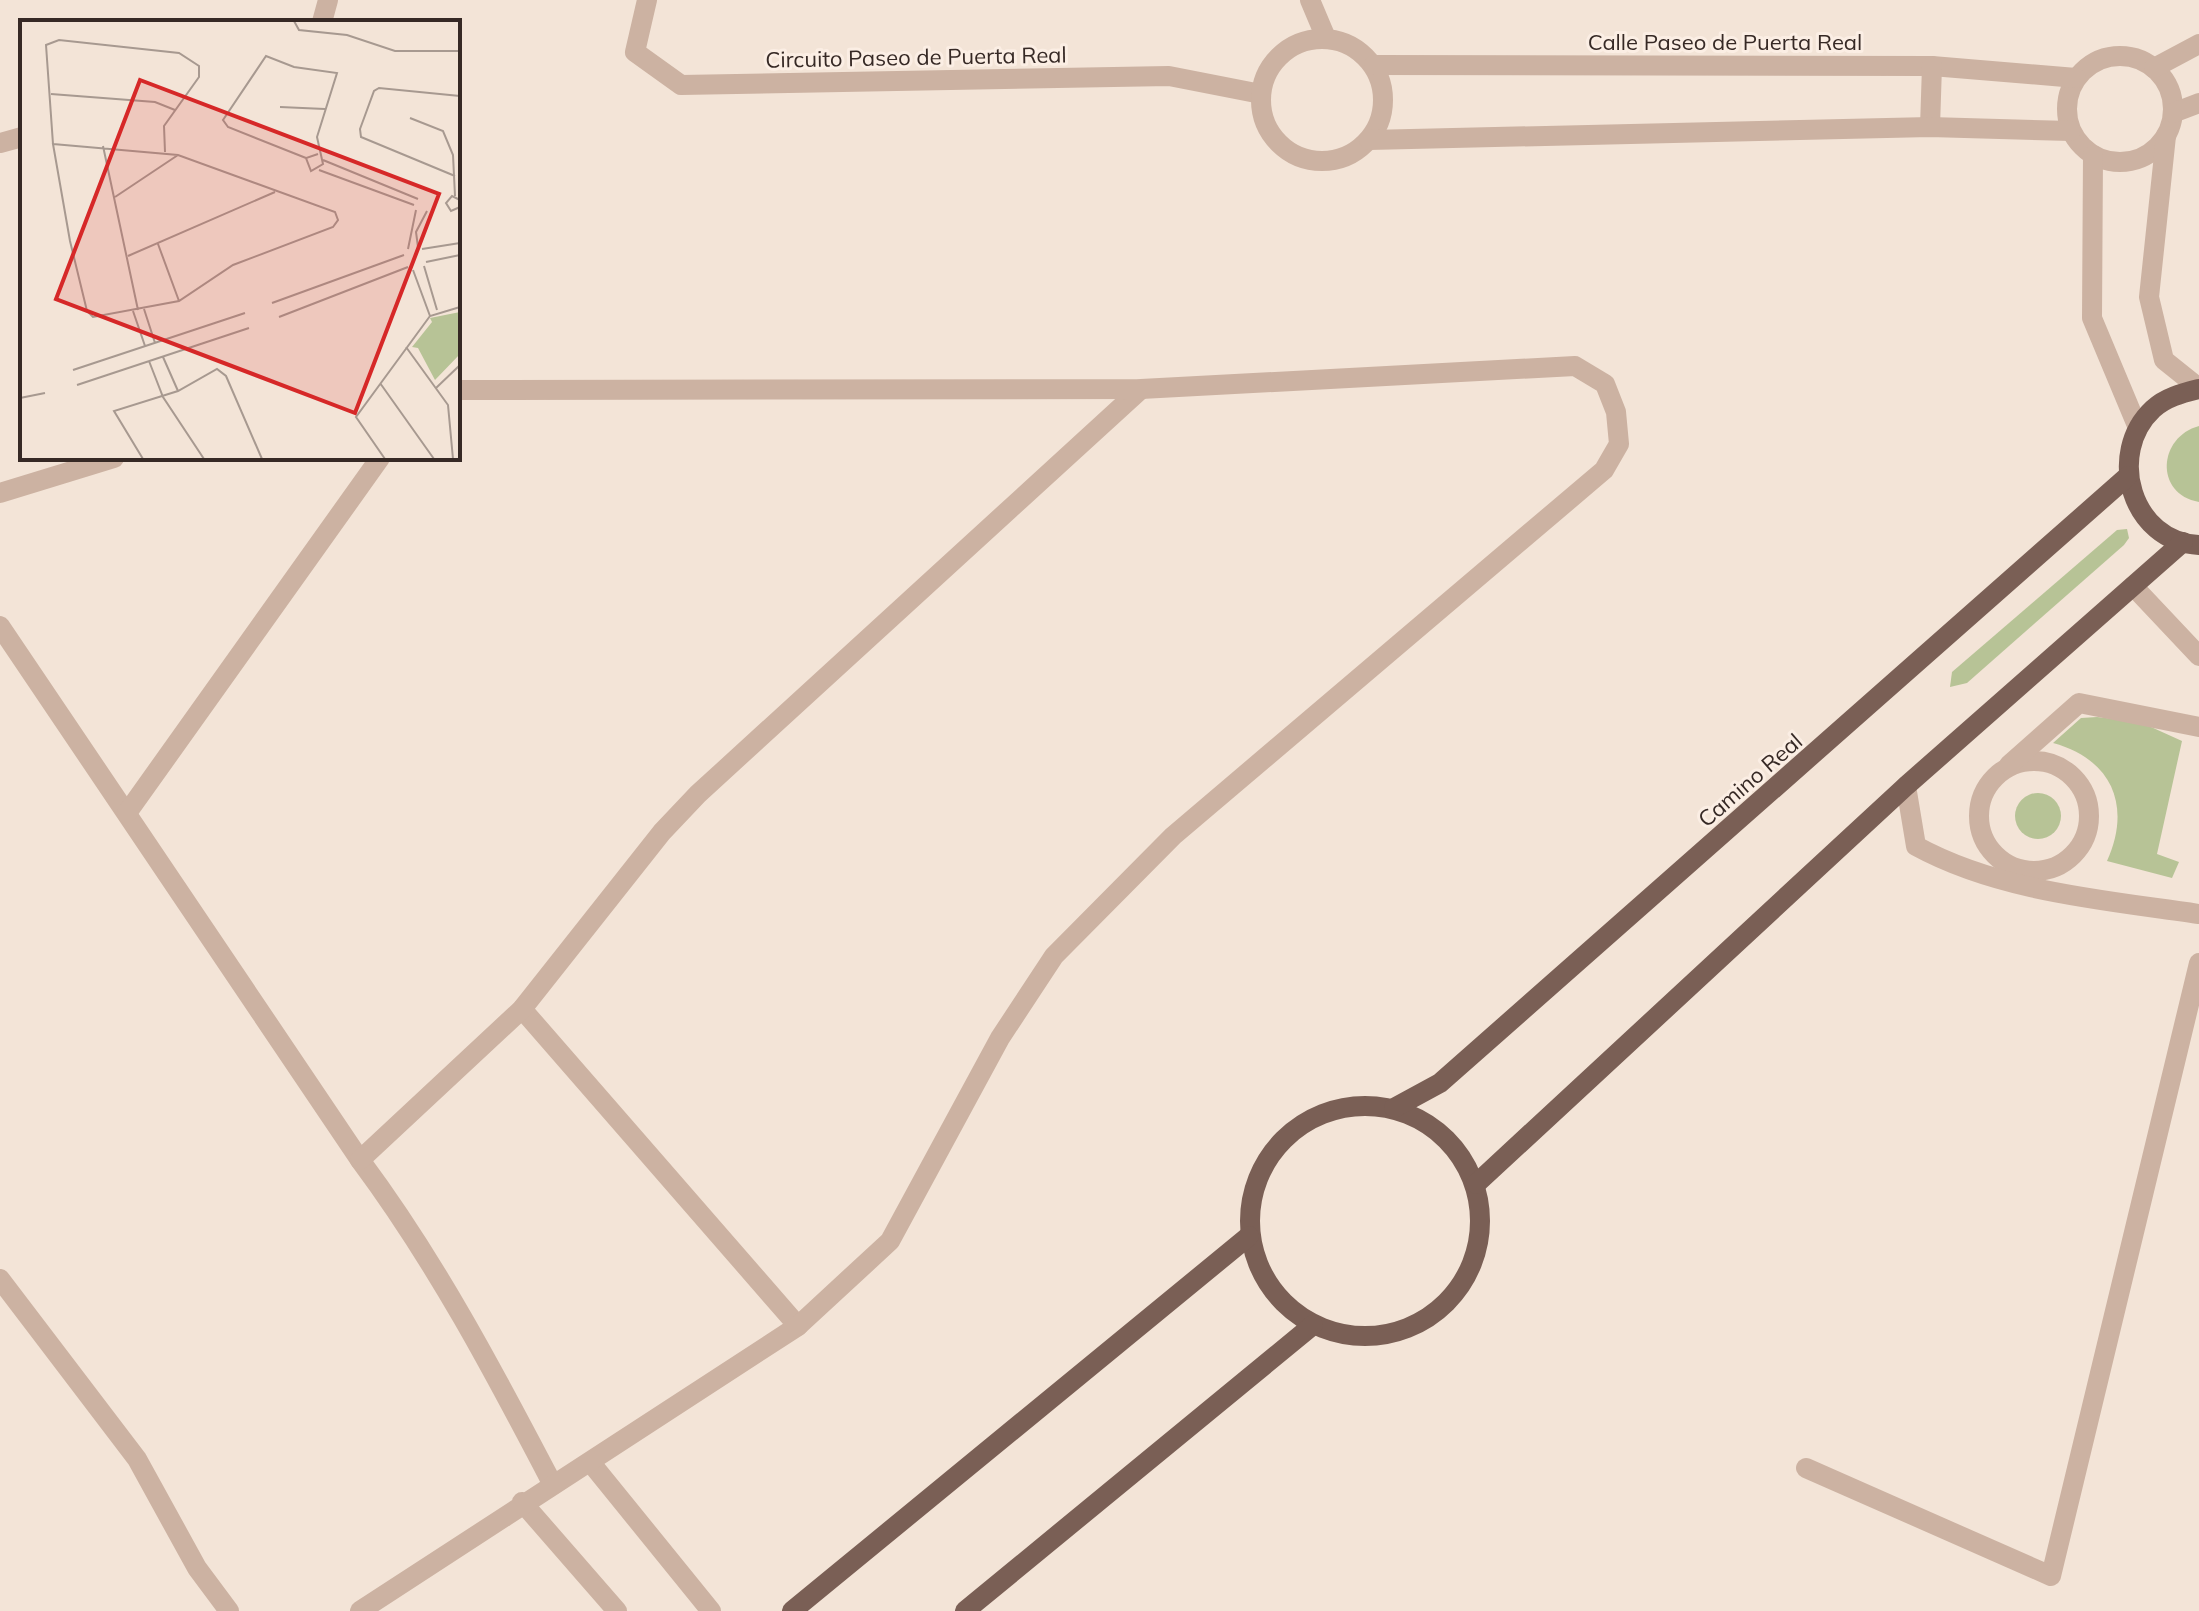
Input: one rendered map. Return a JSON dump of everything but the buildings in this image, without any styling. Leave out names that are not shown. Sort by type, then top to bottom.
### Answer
[{"type":"main road","points":[[2191,544],[2168,536],[2148,521],[2134,500],[2128,476],[2129,451],[2138,428],[2154,408],[2175,395],[2199,389]]},
{"type":"main road","name":"Camino Real","points":[[1394,1108],[1440,1083],[2128,476]]},
{"type":"main road","points":[[1476,1184],[1906,786],[2133,586],[2191,544]]},
{"type":"main road","points":[[1357,1105],[1394,1108],[1429,1124],[1457,1150],[1476,1184],[1482,1222],[1474,1261],[1454,1295],[1425,1320],[1389,1334],[1350,1336],[1313,1325],[1282,1303],[1260,1272],[1249,1236],[1250,1199],[1264,1163],[1287,1134],[1320,1114],[1357,1105]]},
{"type":"main road","points":[[792,1611],[1249,1236]]},
{"type":"main road","points":[[965,1611],[1313,1325]]},
{"type":"street","points":[[323,20],[328,0]]},
{"type":"street","name":"Circuito Paseo de Puerta Real","points":[[647,0],[635,52],[681,85],[1169,76],[1261,94]]},
{"type":"street","points":[[1310,0],[1326,38]]},
{"type":"street","points":[[1326,38],[1353,45],[1374,65],[1384,92],[1382,118],[1369,140],[1348,155],[1323,161],[1298,156],[1277,141],[1264,120],[1261,94],[1271,65],[1295,44],[1326,38]]},
{"type":"street","points":[[2154,68],[2199,44]]},
{"type":"street","points":[[2166,136],[2141,158],[2108,161],[2093,155],[2071,131],[2068,104],[2076,78],[2090,65],[2106,58],[2125,56],[2154,68],[2168,85],[2173,113],[2166,136],[2149,297],[2164,360],[2199,389]]},
{"type":"street","name":"Calle Paseo de Puerta Real","points":[[1374,65],[1932,66],[2076,78]]},
{"type":"street","points":[[1930,127],[1932,66]]},
{"type":"street","points":[[2173,113],[2199,103]]},
{"type":"street","points":[[1369,140],[1930,127],[2071,131]]},
{"type":"street","points":[[0,143],[20,138]]},
{"type":"street","points":[[2093,155],[2092,318],[2138,428]]},
{"type":"street","points":[[360,1611],[522,1502],[591,1463],[798,1326],[890,1241],[1000,1038],[1054,956],[1173,836],[1604,470],[1619,444],[1616,412],[1605,384],[1575,366],[1141,389],[460,390]]},
{"type":"street","points":[[360,1160],[522,1009],[662,832],[698,794],[1141,389]]},
{"type":"street","points":[[0,493],[107,460]]},
{"type":"street","points":[[127,813],[379,460]]},
{"type":"street","points":[[2133,586],[2199,656]]},
{"type":"street","points":[[0,626],[360,1160],[406,1221],[474,1334],[553,1485]]},
{"type":"street","points":[[2002,771],[2019,763],[2038,761],[2056,766],[2072,776],[2083,791],[2089,809],[2089,827],[2083,842],[2058,866],[2024,871],[1994,854],[1983,839],[1979,821],[1981,802],[1989,784],[2002,771],[2079,703],[2199,727]]},
{"type":"street","points":[[1906,786],[1916,846],[1955,868],[2074,895],[2199,914]]},
{"type":"street","points":[[1955,868],[1983,839]]},
{"type":"street","points":[[2058,866],[2074,895]]},
{"type":"street","points":[[1806,1468],[2051,1576],[2199,963]]},
{"type":"street","points":[[522,1009],[798,1326]]},
{"type":"street","points":[[0,1279],[137,1459],[197,1568],[229,1611]]},
{"type":"street","points":[[591,1463],[711,1611]]},
{"type":"street","points":[[522,1502],[617,1611]]},
{"type":"green space","points":[[2199,426],[2199,502],[2184,497],[2174,488],[2168,477],[2167,465],[2175,441]]},
{"type":"green space","points":[[2127,529],[2129,538],[2124,545],[1967,683],[1950,687],[1952,672],[2117,530]]},
{"type":"green space","points":[[2081,718],[2140,722],[2182,741],[2157,854],[2179,862],[2172,878],[2107,861],[2117,822],[2112,787],[2090,760],[2053,743]]},
{"type":"green space","points":[[2038,793],[2054,800],[2061,816],[2054,832],[2038,839],[2022,832],[2015,816],[2022,800]]}]
